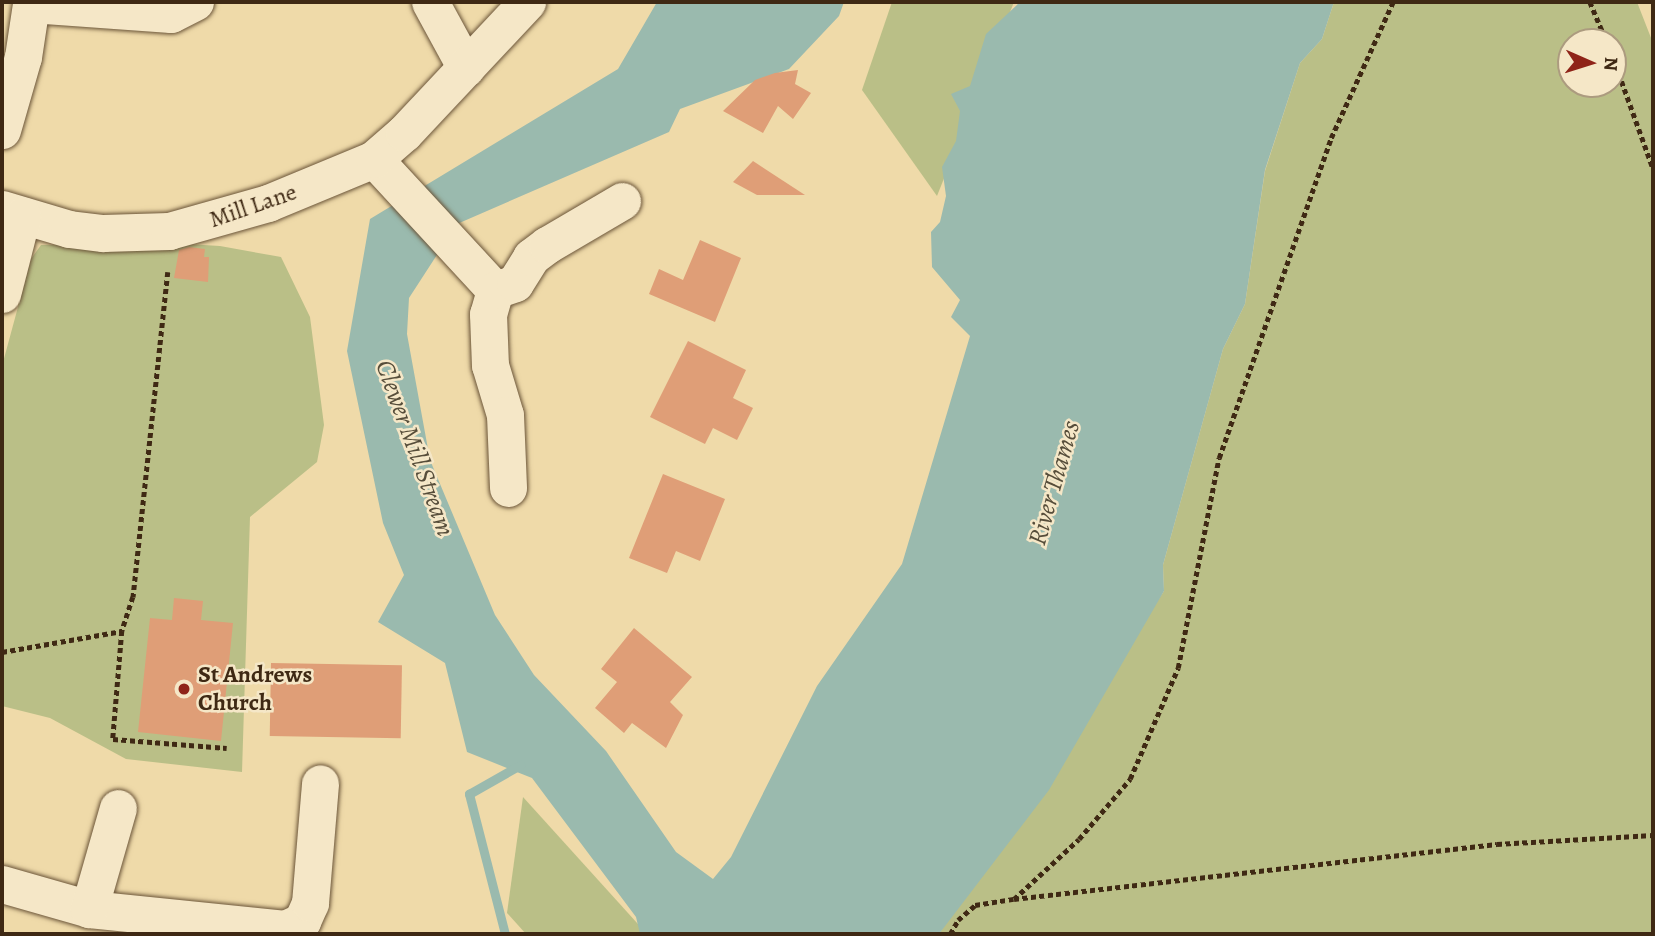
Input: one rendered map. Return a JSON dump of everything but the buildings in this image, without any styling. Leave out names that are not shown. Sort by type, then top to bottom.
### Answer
[{"type":"street","points":[[2,130],[23,57],[26,3],[171,14],[195,2]]},
{"type":"street","points":[[430,2],[466,68]]},
{"type":"street","name":"Mill Lane","points":[[12,212],[69,229],[103,233],[169,231],[384,171],[404,134],[527,2]]},
{"type":"street","points":[[384,171],[452,247],[508,281]]},
{"type":"street","points":[[508,488],[505,415],[490,365],[488,314],[508,281],[547,245],[622,201]]},
{"type":"street","points":[[2,294],[12,212]]},
{"type":"street","points":[[2,884],[89,909],[285,929],[302,921],[310,903],[320,783]]},
{"type":"street","points":[[89,909],[118,808]]},
{"type":"path","points":[[1014,899],[1079,839],[1130,779],[1178,668],[1219,458],[1331,138],[1393,2]]},
{"type":"path","points":[[1590,2],[1601,28]]},
{"type":"path","points":[[1627,96],[1653,168]]},
{"type":"path","points":[[168,272],[133,597],[121,631],[113,738],[227,748]]},
{"type":"path","points":[[2,652],[121,631]]},
{"type":"path","points":[[950,934],[958,920],[975,905],[1014,899],[1497,844],[1653,835]]},
{"type":"green space","points":[[892,2],[1014,2],[937,196],[862,90]]},
{"type":"green space","points":[[1334,2],[1637,2],[1653,43],[1653,934],[939,934],[1164,591],[1163,565],[1223,349],[1245,304],[1265,171],[1300,63],[1322,39]]},
{"type":"green space","points":[[170,243],[220,246],[281,257],[310,317],[324,425],[317,462],[250,517],[242,772],[126,759],[50,718],[2,706],[2,366],[31,259],[41,245]]},
{"type":"green space","points":[[523,797],[647,934],[526,934],[507,913]]},
{"type":"water","points":[[657,2],[844,2],[839,16],[789,69],[680,109],[669,132],[457,224],[409,298],[407,334],[430,460],[495,615],[534,675],[606,751],[676,852],[713,879],[731,857],[817,686],[902,564],[970,336],[951,317],[960,300],[932,267],[931,232],[940,222],[946,196],[942,167],[956,141],[960,111],[951,94],[970,86],[986,34],[1020,2],[1334,2],[1322,39],[1300,63],[1265,170],[1245,304],[1223,349],[1163,565],[1164,591],[1049,790],[939,934],[640,934],[636,917],[532,778],[467,752],[445,663],[378,622],[404,575],[383,523],[347,351],[370,219],[618,69]]},
{"type":"waterway","points":[[505,934],[469,794],[520,765]]},
{"type":"place","name":"St Andrews Church","points":[[184,689]]},
{"type":"water label","name":"Clewer Mill Stream","points":[[415,448]]},
{"type":"water label","name":"River Thames","points":[[1054,483]]}]
